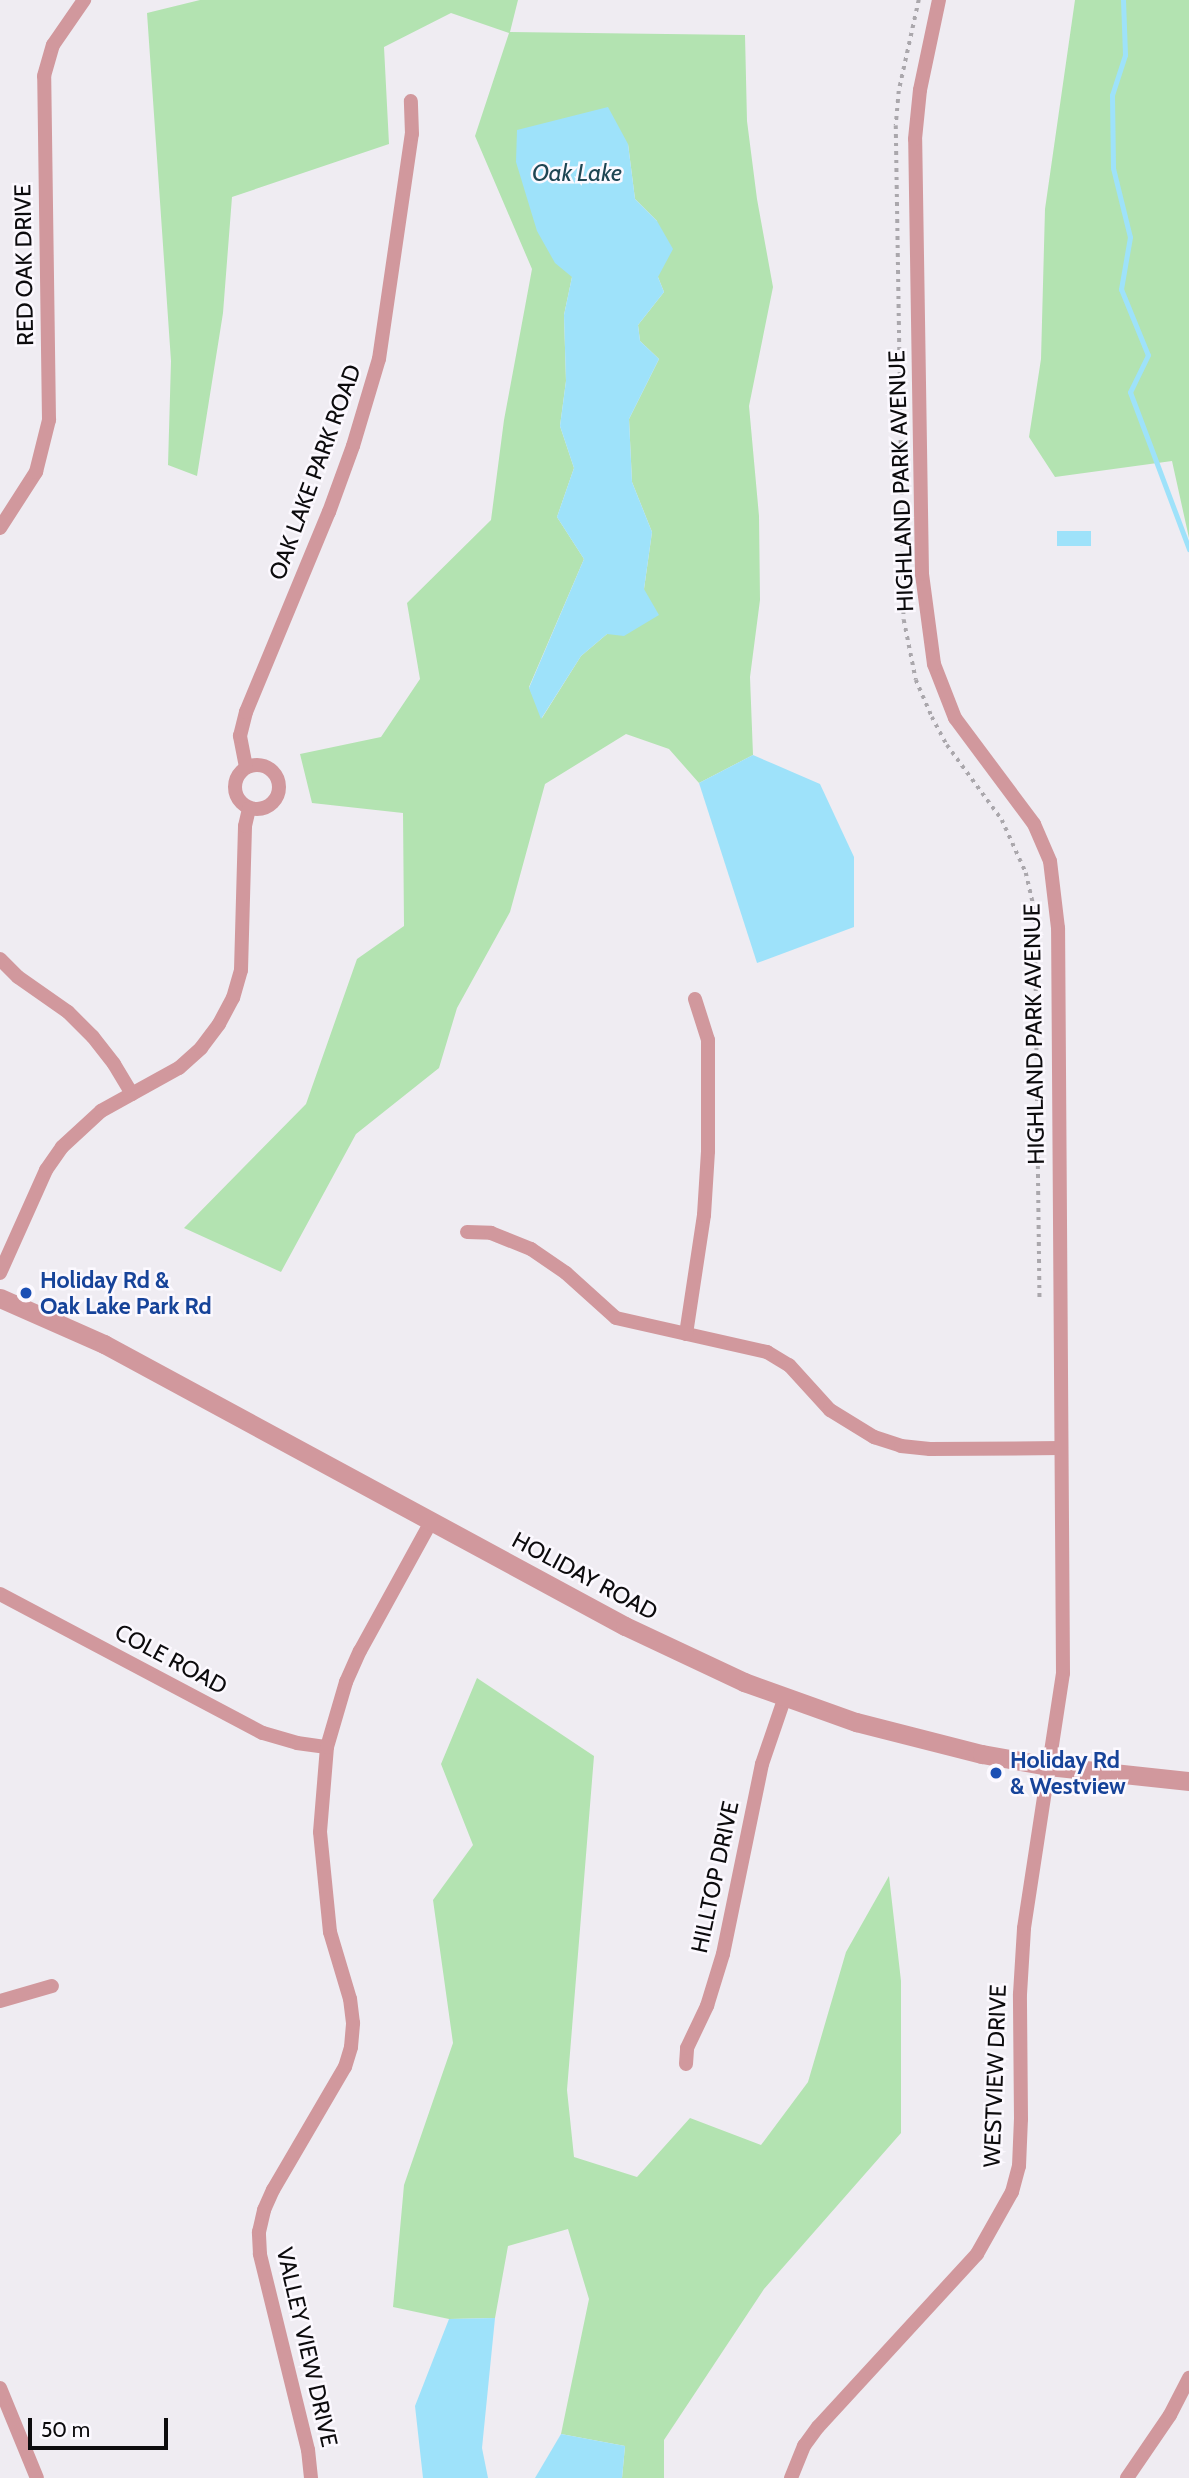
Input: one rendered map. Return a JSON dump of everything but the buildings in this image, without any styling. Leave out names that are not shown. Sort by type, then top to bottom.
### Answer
[{"type":"street","name":"RED OAK DRIVE","points":[[1,522],[22,497],[36,471],[49,419],[44,76],[53,45],[83,0]]},
{"type":"street","name":"HIGHLAND PARK AVENUE","points":[[939,0],[920,90],[915,139],[922,574],[933,664],[955,718],[1034,824],[1050,861],[1058,928],[1062,1673],[1048,1766]]},
{"type":"street","name":"OAK LAKE PARK ROAD","points":[[249,808],[240,802],[234,788],[238,774],[246,767],[240,736],[246,712],[329,512],[353,446],[379,359],[412,134],[411,101]]},
{"type":"street","points":[[0,1273],[46,1170],[62,1147],[101,1111],[179,1068],[201,1048],[219,1024],[233,998],[244,947],[245,826],[249,808],[269,806],[280,788],[271,769],[257,764],[246,767]]},
{"type":"street","points":[[0,960],[18,977],[68,1012],[93,1037],[132,1094]]},
{"type":"street","points":[[686,1334],[704,1215],[708,1151],[708,1040],[695,999]]},
{"type":"street","points":[[467,1232],[491,1233],[531,1249],[566,1273],[616,1318],[767,1352],[789,1365],[830,1410],[853,1426],[901,1446],[930,1449],[1061,1448]]},
{"type":"street","name":"HOLIDAY ROAD","points":[[0,1298],[104,1344],[625,1626],[744,1682],[785,1698],[912,1738],[1048,1766],[1189,1781]]},
{"type":"street","name":"VALLEY VIEW DRIVE","points":[[311,2478],[308,2450],[260,2254],[259,2232],[264,2210],[273,2190],[345,2067],[351,2047],[353,2023],[350,1999],[330,1932],[320,1832],[327,1746],[346,1682],[360,1651],[431,1522]]},
{"type":"street","name":"COLE ROAD","points":[[0,1594],[263,1733],[297,1743],[327,1746]]},
{"type":"street","name":"HILLTOP DRIVE","points":[[686,2064],[687,2048],[707,2006],[723,1954],[762,1764],[785,1698]]},
{"type":"street","name":"WESTVIEW DRIVE","points":[[790,2478],[804,2446],[818,2427],[977,2254],[1012,2192],[1019,2166],[1020,1994],[1024,1928],[1048,1766]]},
{"type":"street","points":[[0,2000],[52,1986]]},
{"type":"street","points":[[1127,2478],[1170,2415],[1189,2378]]},
{"type":"street","points":[[0,2388],[37,2478]]},
{"type":"path","points":[[919,0],[901,83],[896,126],[904,620],[916,680],[932,717],[947,745],[1002,820],[1026,873],[1035,911],[1040,1299]]},
{"type":"green space","points":[[200,0],[518,0],[510,32],[745,35],[747,121],[757,199],[773,287],[749,406],[759,516],[760,600],[750,677],[753,755],[699,783],[669,749],[626,734],[545,784],[510,912],[457,1008],[439,1068],[356,1134],[281,1272],[184,1228],[306,1104],[357,959],[404,926],[403,813],[312,803],[300,754],[381,737],[420,679],[407,603],[491,520],[504,420],[532,269],[475,136],[509,33],[451,13],[384,47],[389,144],[232,197],[223,313],[197,476],[168,465],[171,361],[147,13]],"holes":[[[628,144],[635,199],[657,221],[658,277],[664,292],[638,325],[640,341],[659,359],[629,419],[632,482],[652,532],[644,589],[607,634],[581,656],[542,718],[529,687],[584,559],[557,517],[574,468],[560,426],[566,381],[564,315],[572,277]]]},
{"type":"green space","points":[[1075,0],[1189,0],[1189,538],[1172,461],[1055,477],[1029,437],[1041,359],[1045,209]]},
{"type":"green space","points":[[477,1678],[594,1756],[567,2090],[574,2157],[637,2177],[690,2118],[761,2145],[808,2082],[846,1952],[889,1876],[901,1981],[901,2133],[764,2289],[664,2440],[664,2478],[622,2478],[625,2446],[561,2434],[589,2299],[568,2229],[508,2246],[495,2318],[449,2319],[393,2307],[404,2185],[453,2043],[433,1900],[473,1845],[441,1764]]},
{"type":"water","name":"Oak Lake","points":[[608,107],[628,144],[635,199],[657,221],[673,249],[658,277],[664,292],[638,325],[640,341],[659,359],[629,419],[632,482],[652,532],[644,589],[659,615],[624,636],[607,634],[581,656],[541,719],[529,688],[584,559],[557,517],[574,468],[560,426],[566,381],[564,315],[572,277],[555,263],[537,231],[516,162],[517,130]]},
{"type":"water","points":[[1057,531],[1091,531],[1091,546],[1057,546]]},
{"type":"water","points":[[753,755],[820,784],[854,857],[854,927],[757,963],[699,783]]},
{"type":"water","points":[[495,2318],[482,2448],[488,2478],[423,2478],[415,2406],[449,2319]]},
{"type":"water","points":[[561,2434],[625,2446],[622,2478],[535,2478]]},
{"type":"waterway","points":[[1123,0],[1125,55],[1112,95],[1113,168],[1130,237],[1121,289],[1148,355],[1130,392],[1189,549]]},
{"type":"place","name":"Holiday Rd & Oak Lake Park Rd","points":[[26,1293]]},
{"type":"place","name":"Holiday Rd & Westview","points":[[996,1773]]}]
